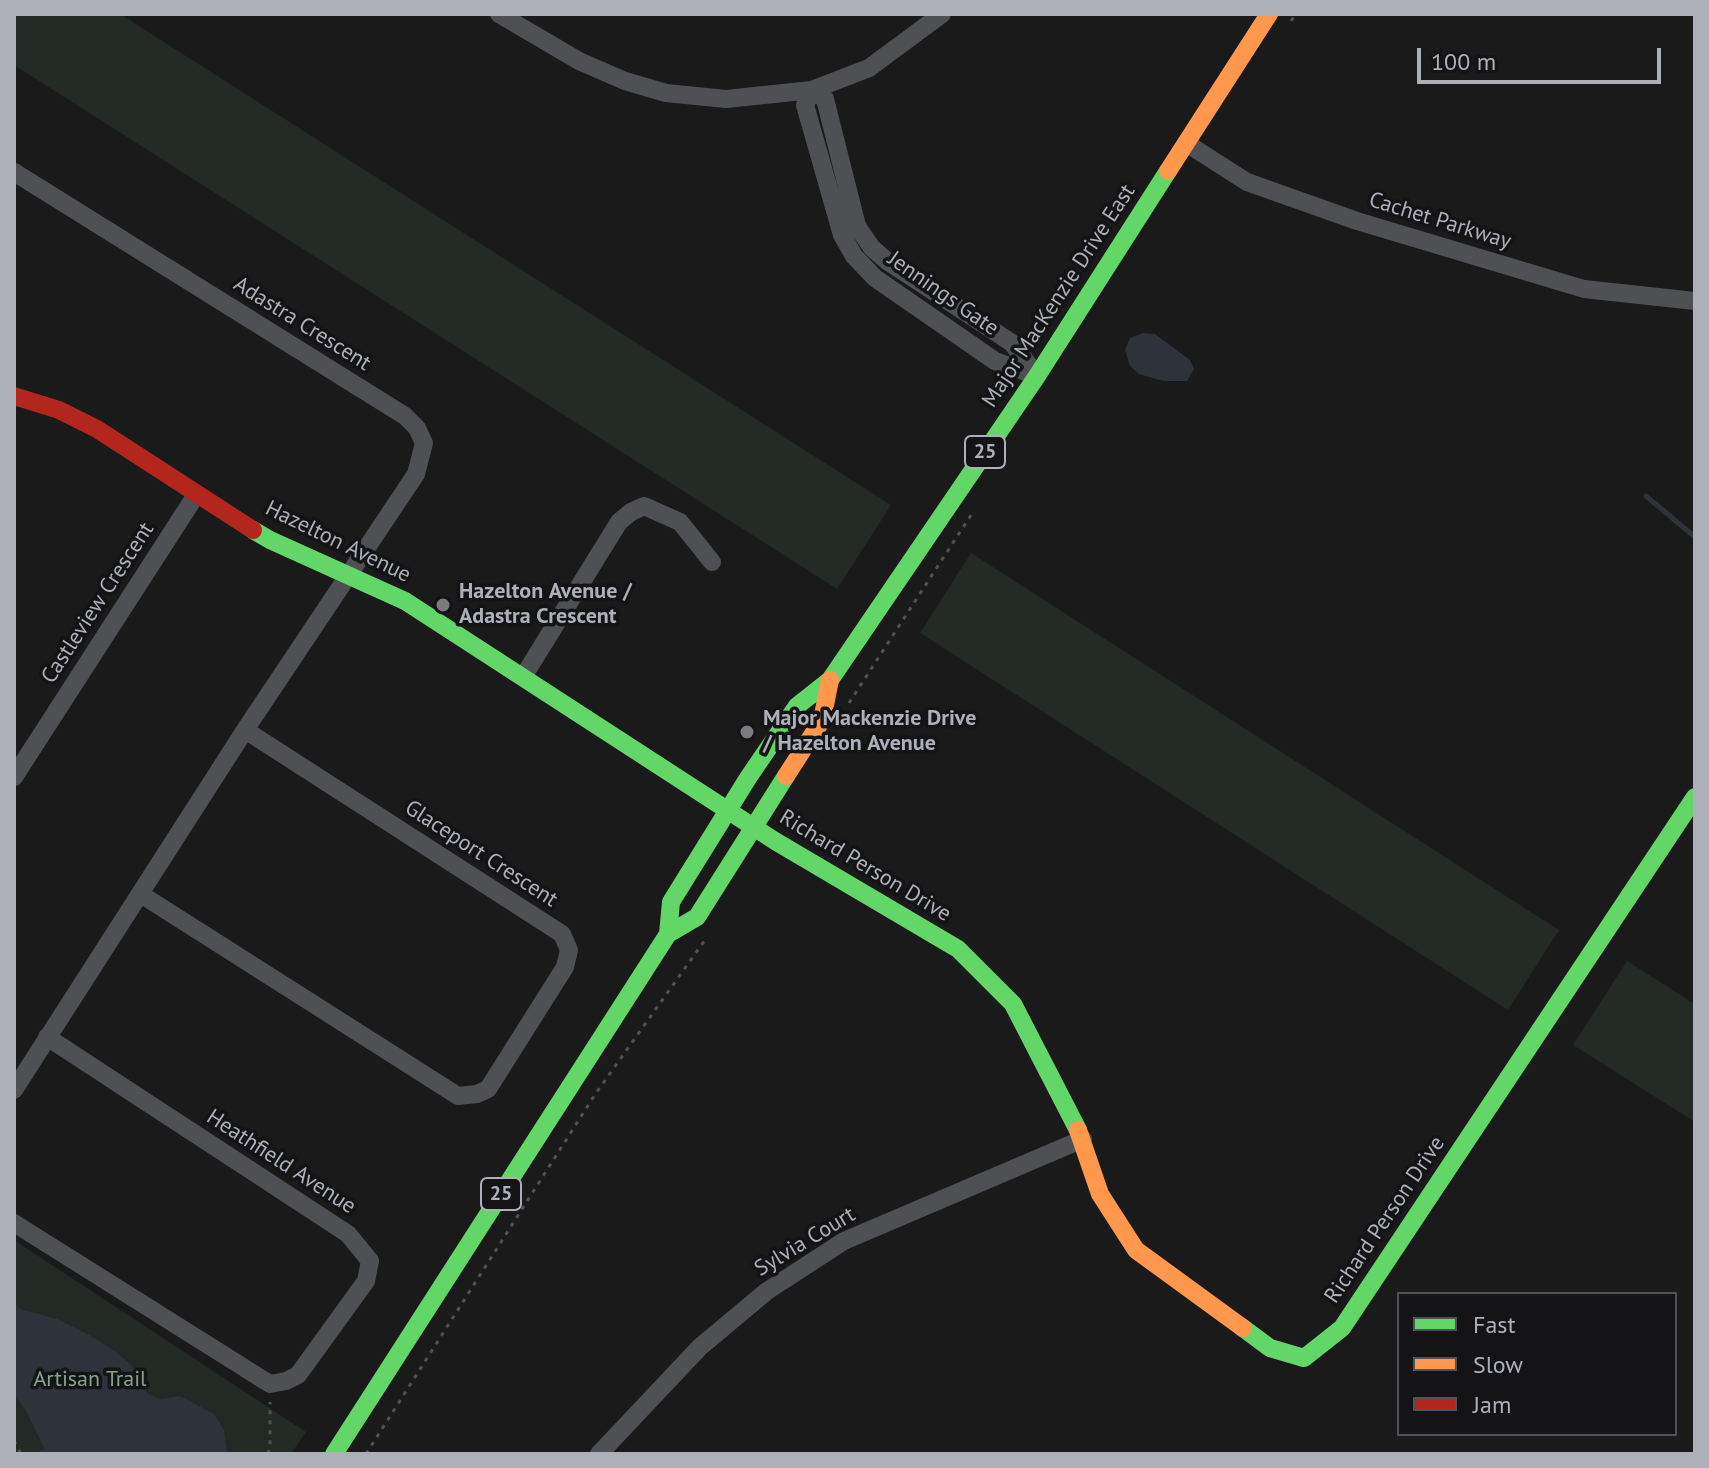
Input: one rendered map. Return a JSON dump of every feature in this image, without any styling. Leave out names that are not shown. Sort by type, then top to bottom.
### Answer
[{"type":"street","points":[[499,14],[579,61],[625,81],[666,93],[726,99],[812,90],[869,68],[942,14]]},
{"type":"street","name":"Major MacKenzie Drive East","points":[[668,934],[671,902],[729,810],[797,706],[830,680],[1037,376],[1269,14]]},
{"type":"street","name":"Jennings Gate","points":[[812,90],[825,99],[857,226],[872,248],[1012,343],[1037,376],[999,363],[875,278],[854,256],[842,235],[805,105],[812,90]]},
{"type":"street","name":"Cachet Parkway","points":[[1186,143],[1247,182],[1357,221],[1584,289],[1695,301]]},
{"type":"street","name":"Adastra Crescent","points":[[14,172],[405,416],[417,428],[424,443],[416,474],[349,577]]},
{"type":"street","points":[[875,278],[887,261]]},
{"type":"street","name":"Hazelton Avenue","points":[[14,396],[59,410],[97,429],[270,540],[405,601],[754,827]]},
{"type":"street","name":"Castleview Crescent","points":[[14,777],[196,495]]},
{"type":"street","points":[[523,677],[619,522],[631,512],[644,506],[680,522],[712,562]]},
{"type":"street","points":[[14,1090],[142,895],[245,730],[349,577]]},
{"type":"street","name":"Major MacKenzie Drive East","points":[[334,1454],[668,934],[697,917],[822,720],[830,680]]},
{"type":"street","name":"Glaceport Crescent","points":[[142,895],[458,1096],[488,1089],[565,967],[569,950],[562,934],[245,730]]},
{"type":"street","name":"Richard Person Drive","points":[[754,827],[958,949],[1013,1004],[1083,1139],[1100,1194],[1136,1250],[1270,1348],[1304,1358],[1342,1328],[1695,797]]},
{"type":"street","name":"Heathfield Avenue","points":[[47,1037],[348,1234],[363,1249],[370,1261],[366,1281],[298,1375],[270,1384]]},
{"type":"street","name":"Sylvia Court","points":[[599,1454],[700,1347],[767,1291],[844,1241],[1083,1139]]},
{"type":"street","points":[[14,1223],[270,1384]]},
{"type":"path","points":[[366,1454],[596,1093],[712,930]]},
{"type":"path","points":[[268,1454],[270,1384]]},
{"type":"path","points":[[14,1441],[21,1454]]},
{"type":"green space","points":[[14,14],[120,14],[891,505],[837,589],[14,65]]},
{"type":"green space","points":[[971,553],[1559,930],[1508,1010],[920,633]]},
{"type":"green space","points":[[1627,961],[1695,1004],[1695,1122],[1573,1045]]},
{"type":"green space","name":"Artisan Trail","points":[[14,1240],[306,1432],[291,1454],[14,1454]]},
{"type":"shaded area","points":[[1143,333],[1155,334],[1190,360],[1194,369],[1187,381],[1163,381],[1139,374],[1130,366],[1125,350],[1130,338]]},
{"type":"shaded area","points":[[14,1302],[20,1309],[57,1319],[116,1352],[132,1366],[148,1394],[160,1399],[180,1396],[214,1414],[224,1430],[227,1454],[47,1454],[26,1411],[14,1395]]},
{"type":"waterway","points":[[1646,496],[1695,537]]},
{"type":"waterway","points":[[40,1454],[46,1451]]},
{"type":"traffic: fast","points":[[668,934],[671,902],[748,778],[797,706],[830,680],[1037,376],[1168,171]]},
{"type":"traffic: fast","points":[[253,530],[405,601],[775,841],[958,949],[1013,1004],[1078,1130]]},
{"type":"traffic: fast","points":[[334,1454],[668,934],[697,917],[786,776]]},
{"type":"traffic: fast","points":[[1243,1328],[1270,1348],[1304,1358],[1342,1328],[1695,797]]},
{"type":"traffic: slow","points":[[1168,171],[1269,14]]},
{"type":"traffic: slow","points":[[786,776],[822,720],[830,680]]},
{"type":"traffic: slow","points":[[1078,1130],[1100,1194],[1136,1250],[1243,1328]]},
{"type":"traffic: jam","points":[[14,396],[59,410],[97,429],[253,530]]},
{"type":"place","name":"Hazelton Avenue / Adastra Crescent","points":[[443,605]]},
{"type":"place","name":"Major Mackenzie Drive / Hazelton Avenue","points":[[747,732]]}]
